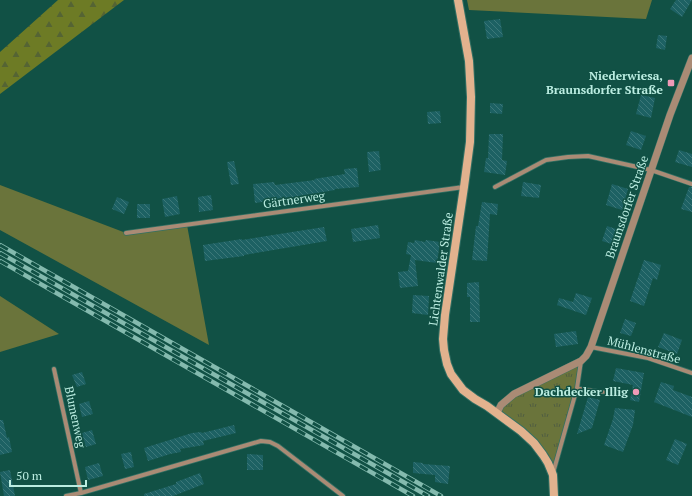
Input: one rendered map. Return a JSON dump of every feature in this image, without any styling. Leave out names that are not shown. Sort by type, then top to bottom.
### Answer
[{"type":"main road","name":"Lichtenwalder Straße","points":[[458,0],[469,61],[471,97],[470,142],[445,314],[443,339],[444,350],[451,374],[463,390],[497,413],[534,443],[546,459],[553,475],[554,496]]},
{"type":"street","name":"Braunsdorfer Straße","points":[[553,475],[577,388],[581,361],[586,356],[591,346],[651,170],[692,58]]},
{"type":"street","points":[[495,186],[546,160],[588,156],[651,170],[692,184]]},
{"type":"street","name":"Gärtnerweg","points":[[126,233],[464,187]]},
{"type":"street","name":"Mühlenstraße","points":[[591,346],[648,358],[692,373]]},
{"type":"street","points":[[497,413],[501,405],[514,394],[581,361]]},
{"type":"street","name":"Blumenweg","points":[[54,369],[81,492]]},
{"type":"street","points":[[66,496],[261,441],[270,442],[278,446],[343,496]]},
{"type":"lane","points":[[577,388],[622,396]]},
{"type":"green space","points":[[58,0],[124,0],[0,94],[0,52]]},
{"type":"green space","points":[[467,0],[652,0],[646,19],[469,10]]},
{"type":"green space","points":[[0,185],[126,233],[187,225],[209,345],[0,230]]},
{"type":"green space","points":[[0,296],[59,334],[0,352]]},
{"type":"green space","points":[[581,361],[577,389],[553,475],[543,455],[497,413],[501,405]]},
{"type":"building","points":[[676,0],[692,0],[682,17],[670,9]]},
{"type":"building","points":[[500,19],[503,37],[487,39],[484,21]]},
{"type":"building","points":[[658,35],[667,36],[665,50],[656,48]]},
{"type":"building","points":[[641,95],[655,98],[651,118],[636,114]]},
{"type":"building","points":[[490,103],[503,104],[502,114],[490,113]]},
{"type":"building","points":[[440,111],[441,123],[428,124],[427,112]]},
{"type":"building","points":[[631,131],[646,136],[641,150],[626,145]]},
{"type":"building","points":[[489,134],[503,134],[502,160],[507,161],[505,175],[484,172],[486,158],[488,158]]},
{"type":"building","points":[[679,150],[692,154],[692,167],[675,162]]},
{"type":"building","points":[[379,151],[381,170],[369,172],[367,152]]},
{"type":"building","points":[[234,161],[239,184],[231,185],[227,162]]},
{"type":"building","points":[[357,168],[359,187],[335,189],[305,196],[255,203],[253,184],[274,182],[275,185],[315,180],[314,179],[345,174],[344,169]]},
{"type":"building","points":[[523,182],[541,185],[539,198],[521,196]]},
{"type":"building","points":[[612,184],[628,189],[622,210],[606,205]]},
{"type":"building","points":[[689,187],[692,187],[692,212],[681,209]]},
{"type":"building","points":[[211,195],[213,210],[199,212],[198,197]]},
{"type":"building","points":[[177,196],[180,214],[165,217],[162,199]]},
{"type":"building","points":[[117,197],[129,202],[124,214],[112,209]]},
{"type":"building","points":[[482,202],[498,204],[497,215],[490,214],[487,261],[472,260],[476,226],[478,226]]},
{"type":"building","points":[[137,204],[150,204],[150,218],[137,218]]},
{"type":"building","points":[[378,225],[380,238],[353,242],[351,229]]},
{"type":"building","points":[[607,226],[619,230],[615,245],[602,241]]},
{"type":"building","points":[[324,227],[327,241],[244,256],[205,261],[203,245]]},
{"type":"building","points":[[415,240],[440,242],[437,263],[415,260],[418,286],[400,288],[398,272],[408,271],[411,255],[406,254],[408,242],[414,243]]},
{"type":"building","points":[[644,260],[661,265],[657,280],[653,278],[644,306],[630,301]]},
{"type":"building","points":[[479,282],[480,322],[470,322],[470,297],[467,297],[467,283]]},
{"type":"building","points":[[576,293],[592,298],[586,315],[557,305],[559,298],[573,302]]},
{"type":"building","points":[[413,295],[429,296],[428,315],[412,313]]},
{"type":"building","points":[[625,319],[636,323],[631,336],[620,333]]},
{"type":"building","points":[[576,331],[578,344],[556,347],[554,334]]},
{"type":"building","points":[[664,333],[682,340],[677,354],[658,347]]},
{"type":"building","points":[[616,368],[644,373],[639,402],[630,400],[633,385],[613,381]]},
{"type":"building","points":[[82,372],[86,384],[77,387],[72,375]]},
{"type":"building","points":[[661,382],[674,386],[673,390],[692,397],[692,417],[654,402]]},
{"type":"building","points":[[588,397],[600,400],[592,428],[577,434]]},
{"type":"building","points":[[89,401],[93,414],[82,417],[79,404]]},
{"type":"building","points":[[615,408],[635,410],[633,425],[623,452],[604,445],[613,419]]},
{"type":"building","points":[[0,420],[3,420],[12,452],[0,455]]},
{"type":"building","points":[[234,425],[236,433],[203,441],[204,445],[180,449],[181,452],[148,461],[144,448],[192,433],[202,433]]},
{"type":"building","points":[[92,430],[96,444],[86,447],[82,433]]},
{"type":"building","points":[[675,439],[687,444],[678,465],[666,460]]},
{"type":"building","points":[[131,452],[134,467],[125,469],[121,454]]},
{"type":"building","points":[[247,454],[263,455],[263,470],[247,470]]},
{"type":"building","points":[[413,462],[450,466],[448,484],[435,482],[435,475],[413,473]]},
{"type":"building","points":[[99,463],[103,476],[88,480],[85,467]]},
{"type":"building","points":[[10,470],[15,496],[4,496],[0,472]]},
{"type":"building","points":[[200,473],[204,484],[173,496],[144,496],[144,494],[176,484],[176,482]]},
{"type":"railway","points":[[0,245],[441,496]]},
{"type":"railway","points":[[0,253],[428,496]]},
{"type":"railway","points":[[0,261],[413,496]]},
{"type":"place","name":"Niederwiesa, Braunsdorfer Straße","points":[[671,83]]},
{"type":"place","name":"Dachdecker Illig","points":[[636,392]]}]
